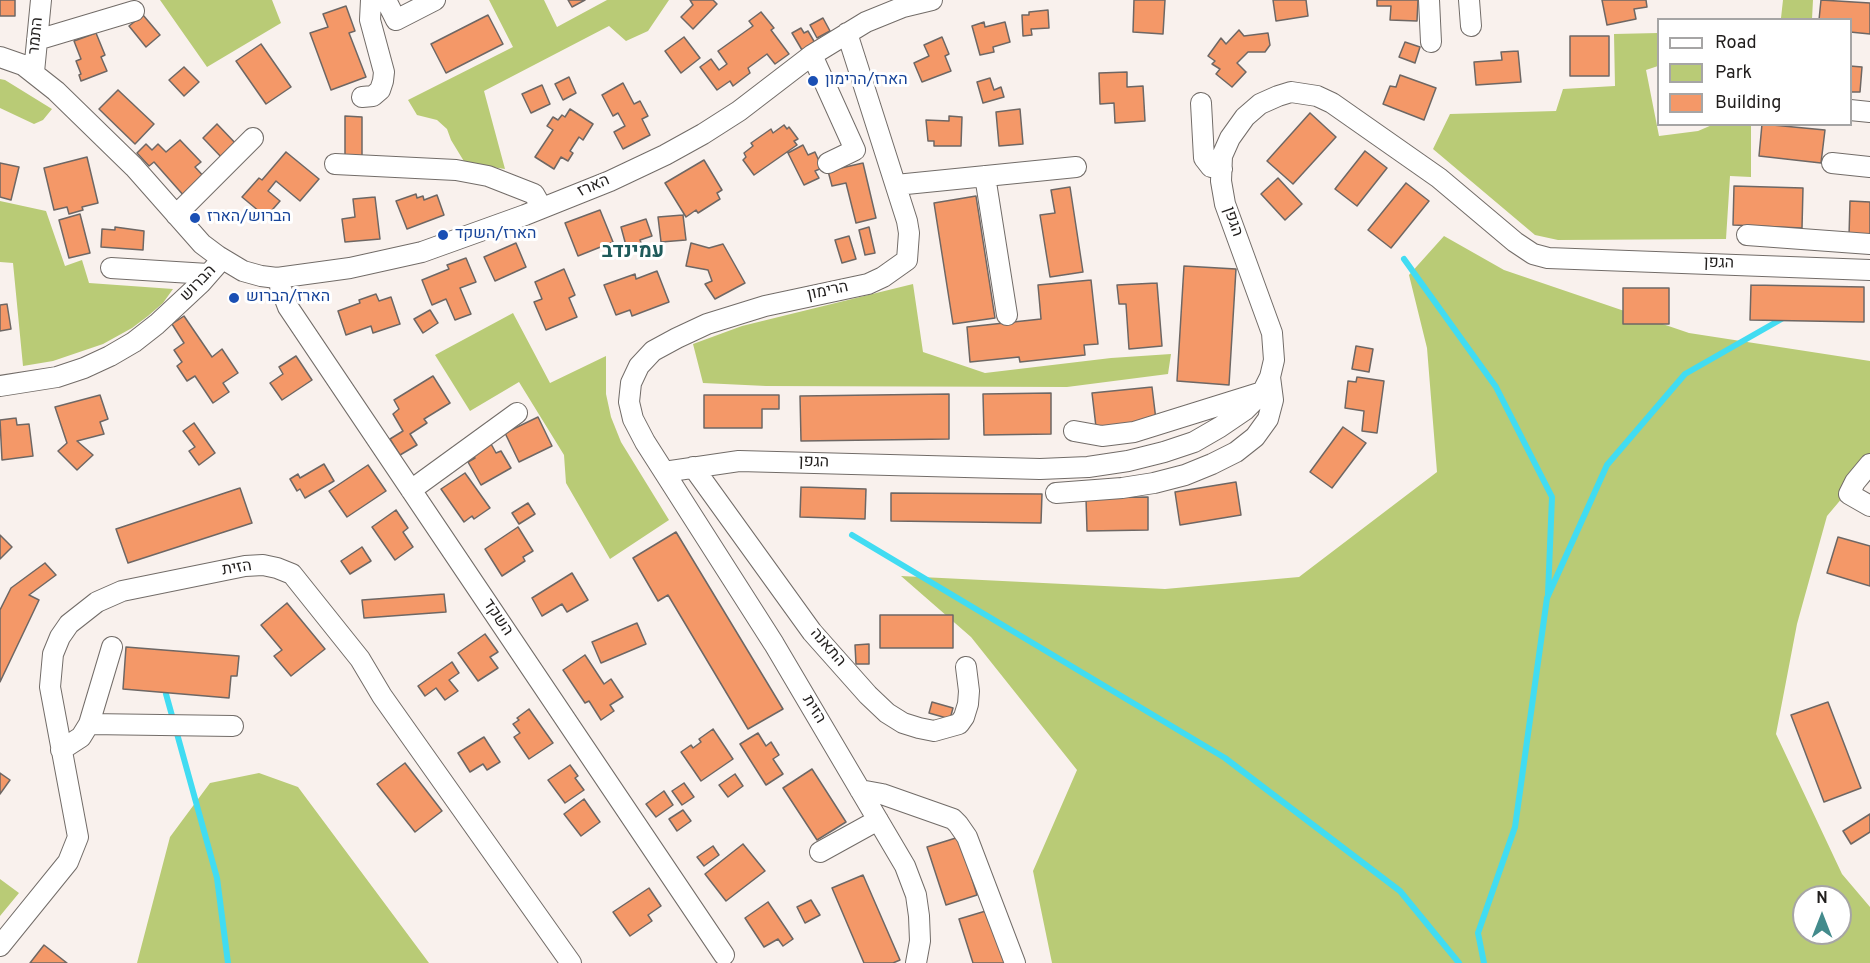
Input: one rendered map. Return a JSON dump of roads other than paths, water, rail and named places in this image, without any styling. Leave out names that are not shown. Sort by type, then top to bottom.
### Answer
[{"type":"street","name":"התמר","points":[[34,72],[41,0]]},
{"type":"street","points":[[362,97],[374,96],[380,90],[384,72],[370,20],[371,0]]},
{"type":"street","points":[[386,0],[396,20],[435,0]]},
{"type":"street","name":"הארז","points":[[222,259],[252,274],[277,278],[350,268],[404,257],[459,240],[640,167],[697,138],[739,111],[812,55],[847,33],[877,16],[932,0]]},
{"type":"street","points":[[1429,0],[1431,42]]},
{"type":"street","points":[[1469,0],[1471,26]]},
{"type":"street","points":[[38,40],[134,10]]},
{"type":"street","name":"הרימון","points":[[664,472],[633,419],[629,402],[631,383],[639,366],[653,351],[707,324],[765,306],[868,284],[898,268],[907,260],[909,233],[907,221],[847,33]]},
{"type":"street","points":[[812,55],[855,150],[828,163]]},
{"type":"street","name":"הברוש","points":[[0,57],[18,62],[34,72],[103,135],[194,237],[222,259],[157,324],[134,342],[110,356],[57,377],[0,386]]},
{"type":"street","name":"הגפן","points":[[664,472],[739,460],[1040,469],[1088,467],[1155,455],[1194,442],[1220,427],[1245,410],[1266,385],[1274,360],[1272,333],[1225,204],[1221,181],[1222,156],[1230,138],[1245,117],[1260,104],[1290,92],[1303,92],[1332,102],[1411,157],[1468,201],[1515,242],[1533,254],[1548,258],[1870,270]]},
{"type":"street","points":[[1201,102],[1204,158],[1211,167],[1222,169]]},
{"type":"street","points":[[1852,110],[1870,112]]},
{"type":"street","points":[[176,215],[253,138]]},
{"type":"street","points":[[1832,163],[1870,167]]},
{"type":"street","points":[[335,164],[456,170],[488,176],[534,194],[542,208]]},
{"type":"street","points":[[896,185],[1076,166]]},
{"type":"street","points":[[985,176],[1007,315]]},
{"type":"street","points":[[1747,235],[1870,244]]},
{"type":"street","points":[[111,268],[208,274]]},
{"type":"street","name":"השקד","points":[[277,278],[288,307],[724,956]]},
{"type":"street","points":[[1056,493],[1154,483],[1185,475],[1212,464],[1236,452],[1255,437],[1268,419],[1273,400],[1266,385],[1134,432],[1102,436],[1074,431]]},
{"type":"street","points":[[411,490],[518,414]]},
{"type":"street","points":[[1870,464],[1855,482],[1849,494],[1870,506]]},
{"type":"street","name":"התאנה","points":[[693,467],[812,632],[868,695],[887,712],[903,723],[934,731],[958,724],[964,717],[968,704],[966,667]]},
{"type":"street","name":"הזית","points":[[664,472],[774,644],[905,866],[916,895],[919,916],[918,961]]},
{"type":"street","name":"הזית","points":[[0,945],[68,862],[78,837],[52,706],[50,672],[53,654],[60,637],[81,613],[97,602],[122,591],[245,566],[263,565],[292,574],[360,659],[382,696],[571,963]]},
{"type":"street","points":[[61,750],[81,737],[89,724],[112,647]]},
{"type":"street","points":[[89,724],[233,726]]},
{"type":"street","points":[[860,790],[882,794],[953,819],[958,824],[967,837],[1014,963]]},
{"type":"street","points":[[820,852],[878,820]]},
{"type":"waterway","points":[[1404,259],[1496,387],[1552,497],[1548,594]]},
{"type":"waterway","points":[[1484,963],[1478,933],[1515,827],[1547,598],[1607,465],[1685,374],[1785,317]]},
{"type":"waterway","points":[[852,535],[1225,758],[1400,891],[1459,963]]},
{"type":"waterway","points":[[166,694],[217,878],[228,963]]},
{"type":"place","name":"הארז/הרימון","points":[[813,81]]},
{"type":"place","name":"הברוש/הארז","points":[[195,218]]},
{"type":"place","name":"הארז/השקד","points":[[443,235]]},
{"type":"place","name":"הארז/הברוש","points":[[234,298]]},
{"type":"district","name":"עמינדב","points":[[633,253]]}]
